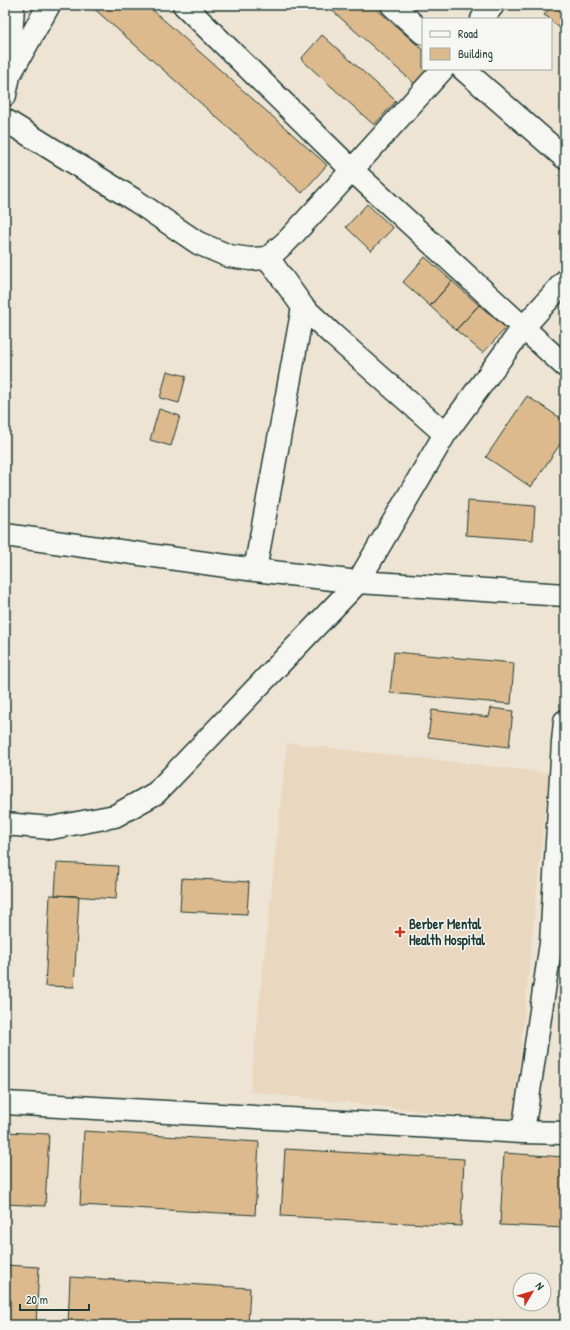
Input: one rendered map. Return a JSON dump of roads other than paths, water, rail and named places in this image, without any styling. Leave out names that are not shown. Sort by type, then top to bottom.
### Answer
[{"type":"street","points":[[7,86],[13,5]]},
{"type":"street","points":[[7,86],[49,5]]},
{"type":"street","points":[[184,5],[352,170],[565,366]]},
{"type":"street","points":[[392,5],[422,32]]},
{"type":"street","points":[[483,18],[493,5]]},
{"type":"street","points":[[5,120],[136,201],[198,243],[229,256],[250,259],[268,258],[298,229],[442,70]]},
{"type":"street","points":[[464,70],[565,158]]},
{"type":"street","points":[[268,258],[303,307],[444,434]]},
{"type":"street","points":[[5,824],[51,828],[115,816],[156,793],[358,582],[444,434],[523,328],[565,281]]},
{"type":"street","points":[[255,570],[303,307]]},
{"type":"street","points":[[5,535],[255,570],[358,582],[565,595]]},
{"type":"street","points":[[523,1132],[551,943],[565,721]]},
{"type":"street","points":[[5,1103],[523,1132],[565,1132]]},
{"type":"place","name":"Berber Mental Health Hospital","points":[[400,932]]}]
